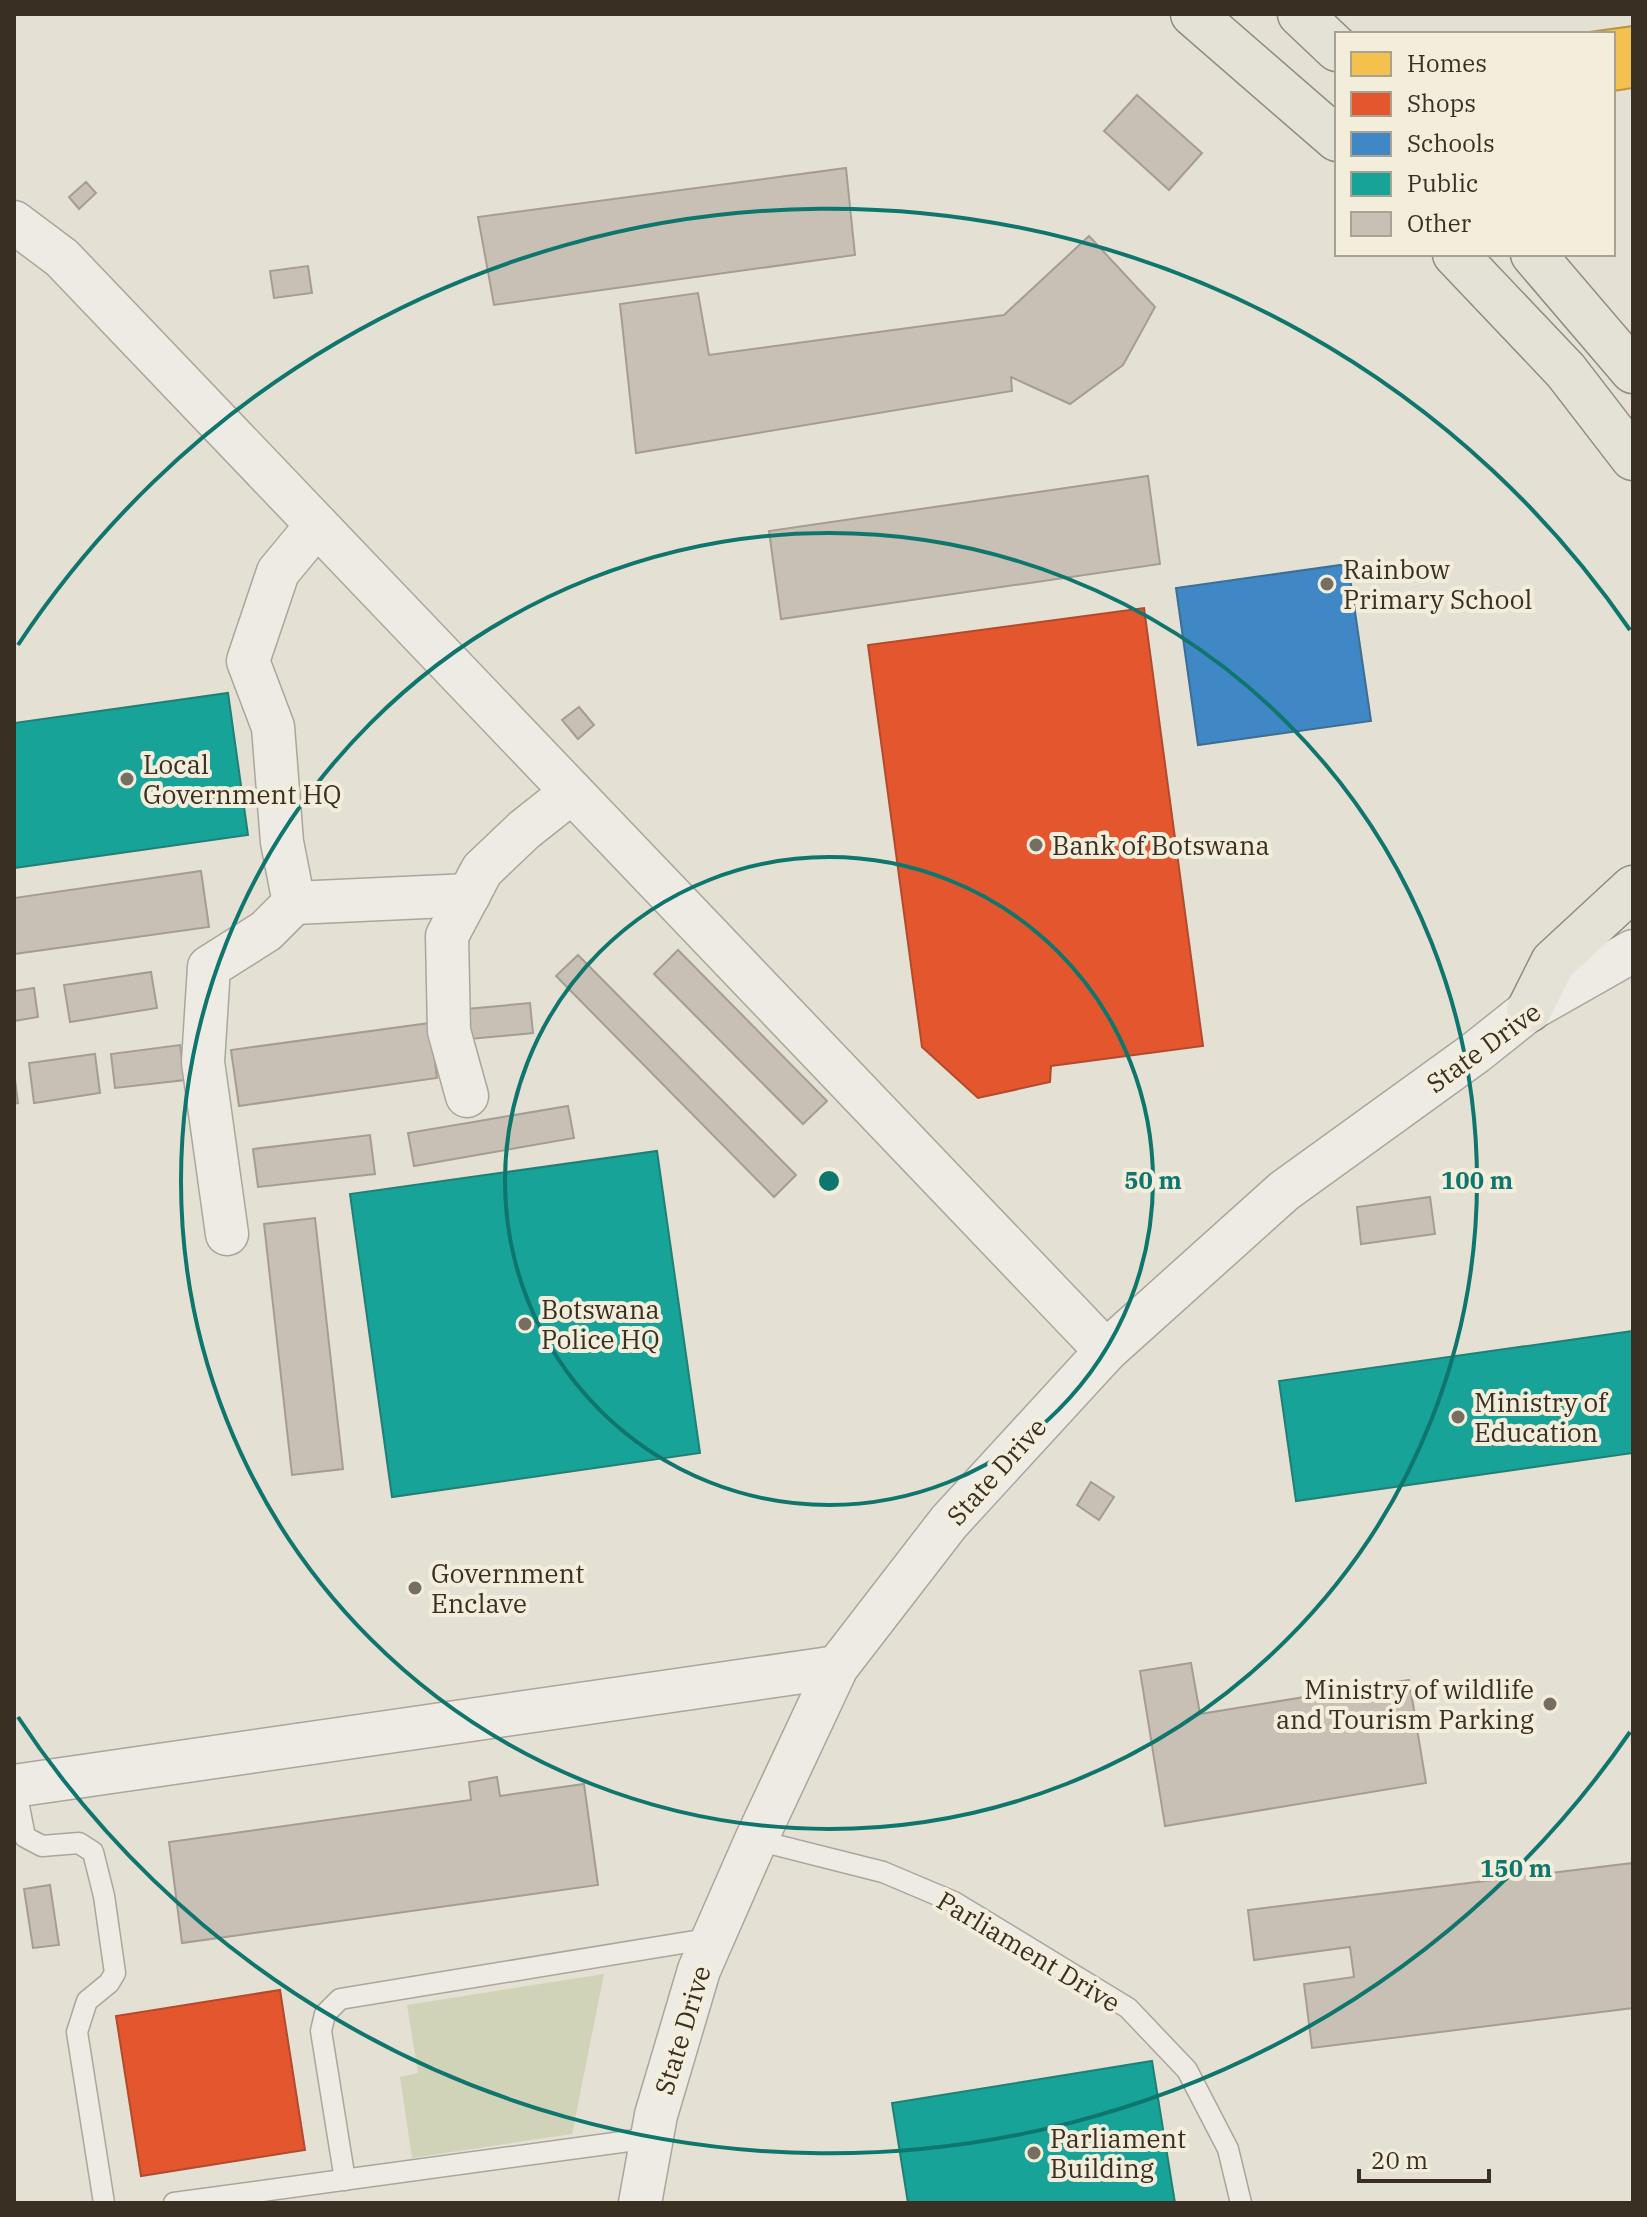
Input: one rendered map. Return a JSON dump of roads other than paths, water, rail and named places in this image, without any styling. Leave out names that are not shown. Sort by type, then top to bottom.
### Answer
[{"type":"main road","points":[[1193,14],[1335,137]]},
{"type":"main road","points":[[1300,14],[1335,47]]},
{"type":"main road","points":[[1457,256],[1566,371],[1633,458]]},
{"type":"main road","points":[[1535,256],[1633,371]]},
{"type":"main road","points":[[1529,1010],[1553,962],[1633,888]]},
{"type":"street","points":[[14,222],[62,258],[1106,1351]]},
{"type":"street","points":[[294,903],[282,842],[273,727],[248,661],[278,572],[317,525]]},
{"type":"street","points":[[467,1096],[449,1031],[447,936],[482,870],[572,792]]},
{"type":"street","points":[[227,1234],[203,1062],[209,967],[266,931],[294,903],[469,895]]},
{"type":"street","name":"State Drive","points":[[640,2203],[651,2138],[699,1970],[756,1840],[837,1667],[949,1522],[1106,1351],[1284,1191],[1475,1053],[1529,1010],[1633,951]]},
{"type":"street","points":[[14,1786],[837,1667]]},
{"type":"lane","points":[[14,1786],[25,1837],[42,1846],[79,1843],[93,1852],[104,1896],[115,1973],[109,1983],[87,2001],[77,2032],[104,2203]]},
{"type":"lane","name":"Parliament Drive","points":[[756,1840],[883,1872],[954,1902],[1128,2008],[1187,2070],[1228,2149],[1241,2203]]},
{"type":"lane","points":[[345,2180],[321,2031],[325,2014],[340,1999],[713,1938]]},
{"type":"lane","points":[[174,2203],[651,2138]]},
{"type":"place","name":"Rainbow Primary School","points":[[1327,584]]},
{"type":"place","name":"Local Government HQ","points":[[127,779]]},
{"type":"place","name":"Bank of Botswana","points":[[1036,845]]},
{"type":"place","name":"Botswana Police HQ","points":[[525,1324]]},
{"type":"place","name":"Ministry of Education","points":[[1458,1417]]},
{"type":"place","name":"Government Enclave","points":[[415,1588]]},
{"type":"place","name":"Ministry of wildlife and Tourism Parking","points":[[1550,1704]]},
{"type":"place","name":"Parliament Building","points":[[1034,2153]]}]
